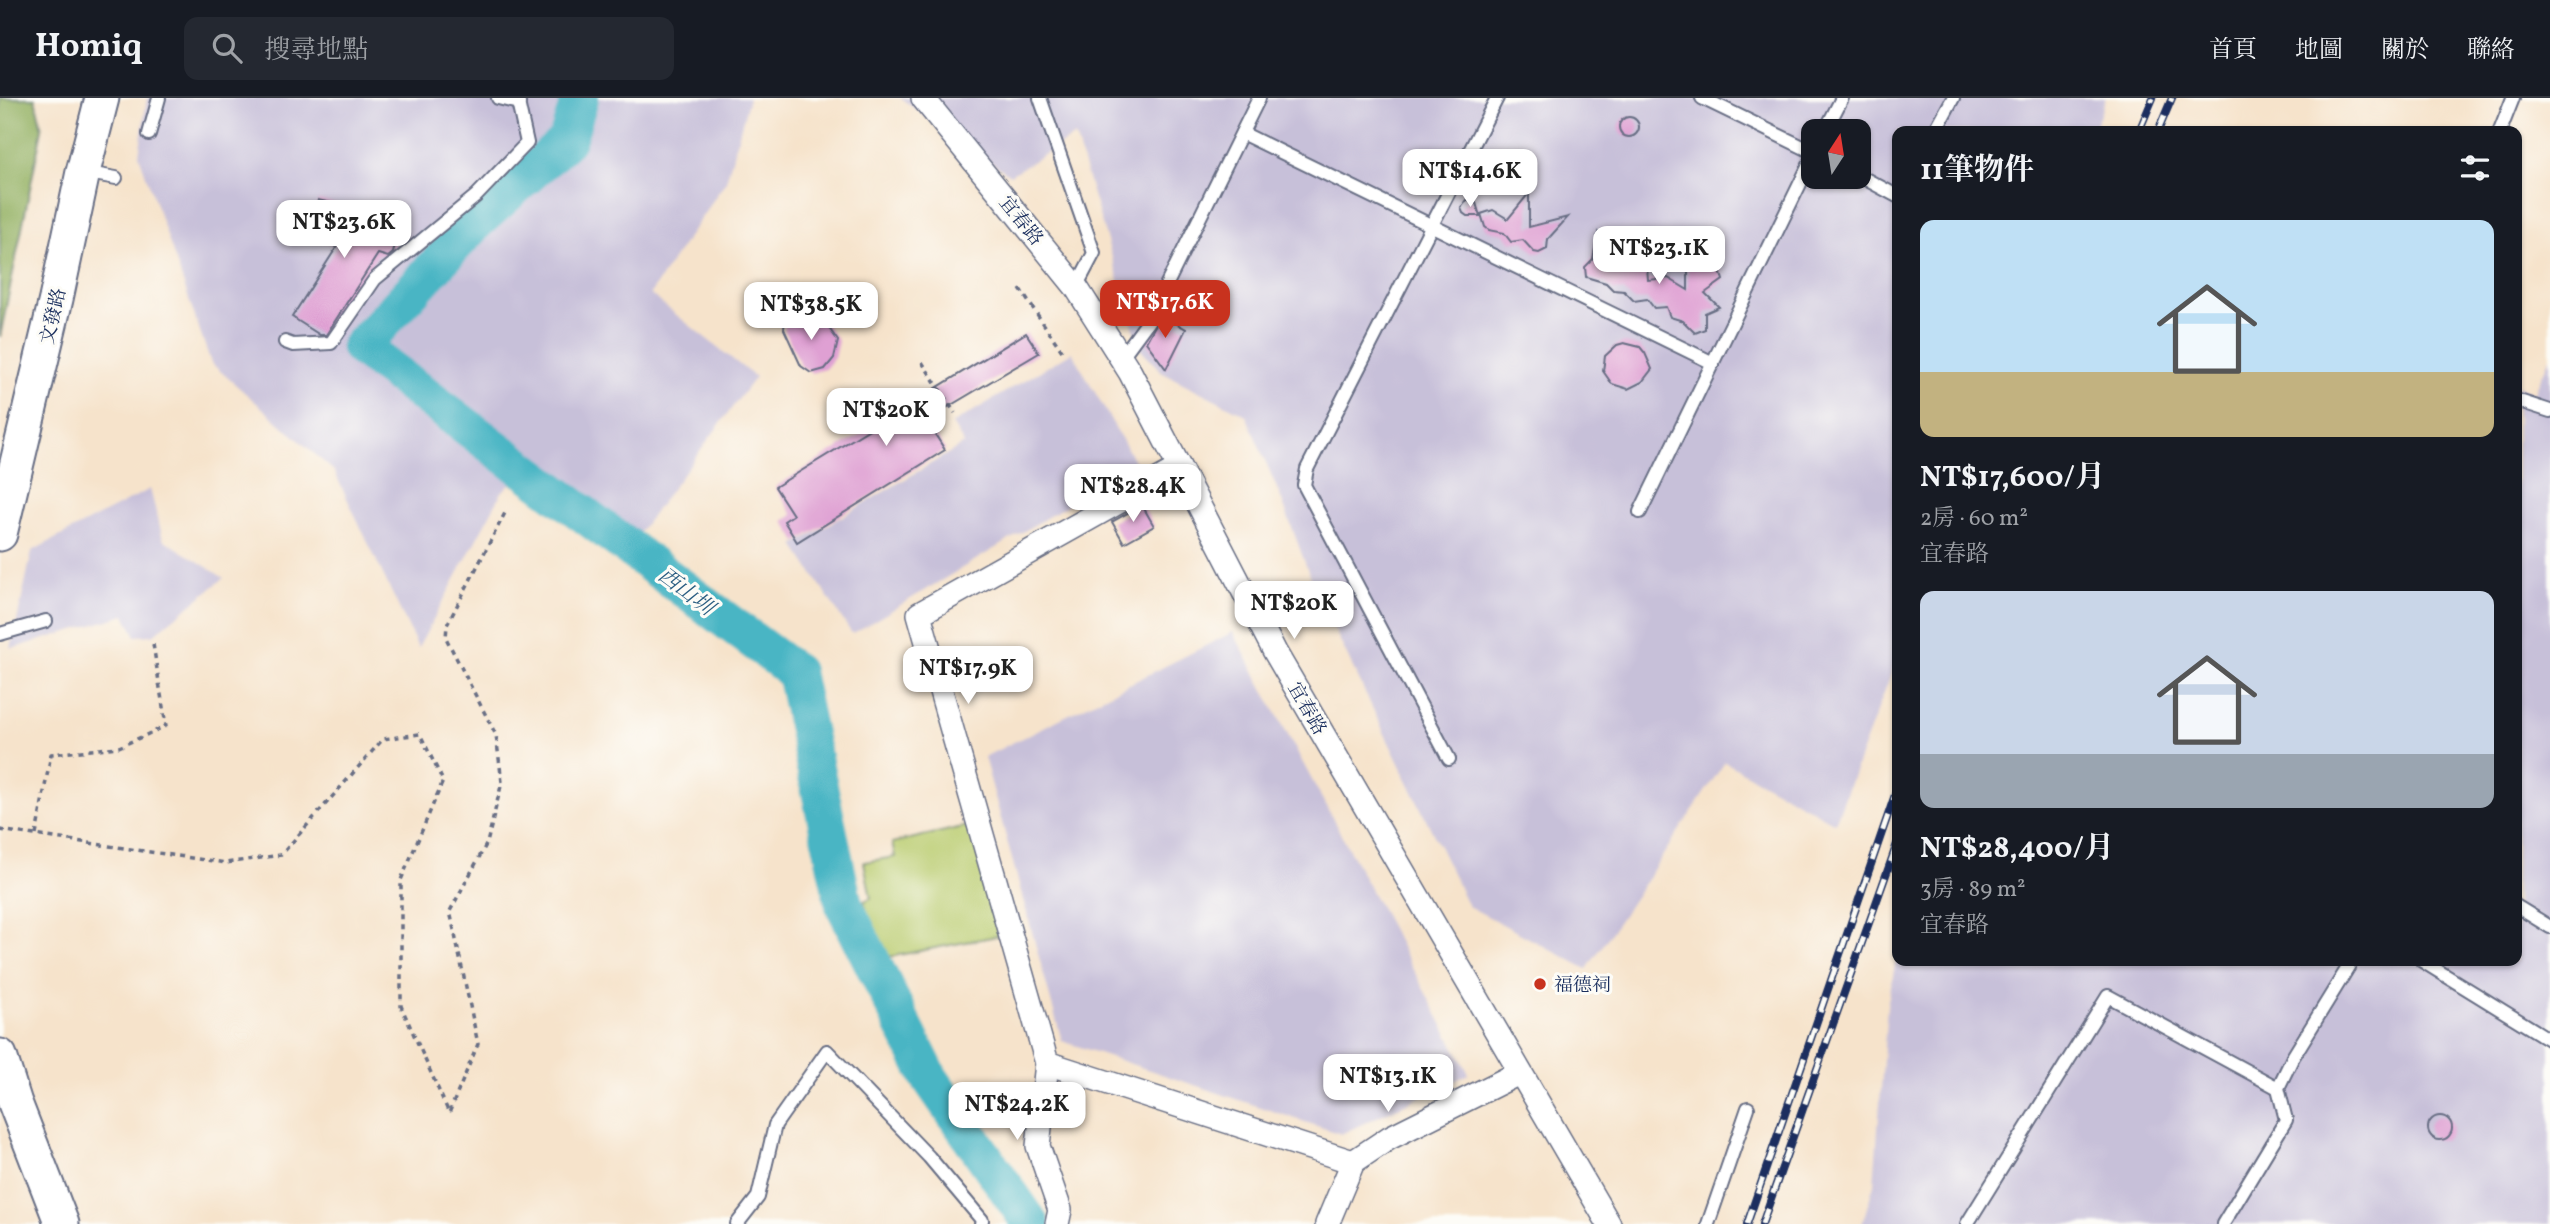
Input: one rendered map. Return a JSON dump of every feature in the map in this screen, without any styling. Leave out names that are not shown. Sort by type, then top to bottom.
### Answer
[{"type":"street","name":"宜春路","points":[[923,98],[1076,287],[1121,358],[1275,652],[1609,1224]]},
{"type":"street","name":"文發路","points":[[0,534],[101,100]]},
{"type":"street","points":[[1057,1224],[1060,1210],[1038,1146],[1046,1063],[919,614],[1179,468]]},
{"type":"street","points":[[0,1056],[8,1097],[62,1224]]},
{"type":"street","points":[[1046,1063],[1353,1162]]},
{"type":"street","points":[[1327,1224],[1353,1162],[1389,1138],[1520,1073]]},
{"type":"lane","points":[[149,134],[159,98]]},
{"type":"lane","points":[[285,342],[293,345],[331,343],[375,279],[476,196],[527,143],[518,100],[498,98]]},
{"type":"lane","points":[[1040,98],[1094,254],[1076,287]]},
{"type":"lane","points":[[1121,358],[1149,320],[1259,98]]},
{"type":"lane","points":[[1449,759],[1304,485],[1307,469],[1497,98]]},
{"type":"lane","points":[[1702,98],[1801,146]]},
{"type":"lane","points":[[1831,119],[1842,98]]},
{"type":"lane","points":[[1938,126],[1953,98]]},
{"type":"lane","points":[[2502,126],[2513,98]]},
{"type":"lane","points":[[1242,133],[1431,228],[1713,363]]},
{"type":"lane","points":[[83,172],[116,177]]},
{"type":"lane","points":[[1640,512],[1801,182]]},
{"type":"lane","points":[[1871,183],[1892,193]]},
{"type":"lane","points":[[2522,402],[2550,411]]},
{"type":"lane","points":[[0,634],[46,621]]},
{"type":"lane","points":[[2522,910],[2550,927]]},
{"type":"lane","points":[[2223,1224],[2286,1119],[2277,1088],[2349,966]]},
{"type":"lane","points":[[2430,966],[2550,1040]]},
{"type":"lane","points":[[1967,1224],[2108,996],[2277,1088]]},
{"type":"lane","points":[[737,1224],[758,1197],[775,1125],[827,1051],[929,1157],[982,1220],[982,1224]]},
{"type":"lane","points":[[1708,1224],[1748,1108]]},
{"type":"path","points":[[1020,289],[1062,351]]},
{"type":"path","points":[[922,362],[955,413]]},
{"type":"path","points":[[0,830],[226,863],[281,855],[383,739],[420,734],[443,782],[401,880],[401,1006],[449,1113],[478,1044],[450,911],[487,843],[502,782],[496,734],[446,638],[447,625],[506,511]]},
{"type":"path","points":[[36,835],[51,754],[119,747],[166,726],[153,644]]},
{"type":"shaded area","points":[[147,98],[749,98],[726,181],[650,294],[755,377],[632,542],[531,463],[502,492],[418,648],[334,471],[211,363],[139,155]]},
{"type":"shaded area","points":[[900,98],[2106,98],[2096,126],[1892,126],[1892,671],[1835,823],[1725,762],[1587,969],[1468,906],[1314,587],[1246,415],[1163,373],[1140,349],[1075,136],[1010,175]]},
{"type":"shaded area","points":[[1072,352],[1136,464],[852,634],[794,545],[964,444],[952,424]]},
{"type":"shaded area","points":[[2550,358],[2550,1224],[1862,1224],[1874,1184],[1887,1006],[1895,966],[2522,966],[2522,387],[2534,393]]},
{"type":"shaded area","points":[[150,489],[163,539],[224,578],[153,635],[136,636],[125,615],[11,649],[32,551]]},
{"type":"shaded area","points":[[1233,632],[1469,1074],[1341,1134],[1062,1041],[984,757]]},
{"type":"green space","points":[[0,98],[35,98],[42,129],[0,337]]},
{"type":"green space","points":[[972,825],[1002,935],[878,959],[864,901],[871,898],[864,862],[895,857],[892,843]]},
{"type":"building","points":[[1625,117],[1633,117],[1639,127],[1633,137],[1625,137],[1619,131],[1619,123]]},
{"type":"building","points":[[1529,193],[1529,227],[1568,217],[1548,239],[1547,249],[1539,253],[1534,252],[1523,240],[1511,242],[1504,233],[1489,230],[1485,227],[1481,214],[1493,210],[1508,219]]},
{"type":"building","points":[[318,200],[401,219],[393,253],[388,257],[378,254],[326,335],[320,335],[292,317],[338,245],[310,239]]},
{"type":"building","points":[[1467,200],[1476,203],[1480,216],[1467,216],[1463,213],[1461,208]]},
{"type":"building","points":[[1598,233],[1614,264],[1627,257],[1634,263],[1647,266],[1648,280],[1668,278],[1688,290],[1688,258],[1719,268],[1723,280],[1705,293],[1719,307],[1705,313],[1705,329],[1695,333],[1683,321],[1670,317],[1666,307],[1654,308],[1647,299],[1634,301],[1624,291],[1613,290],[1606,283],[1586,277],[1585,267],[1593,259]]},
{"type":"building","points":[[792,313],[809,316],[826,324],[838,341],[834,358],[825,369],[811,373],[801,366],[784,329],[785,320]]},
{"type":"building","points":[[1161,315],[1186,329],[1166,369],[1146,342]]},
{"type":"building","points":[[1026,333],[1039,353],[926,420],[945,450],[797,542],[784,521],[793,515],[775,487]]},
{"type":"building","points":[[1624,343],[1640,347],[1652,369],[1642,382],[1628,389],[1612,384],[1603,371],[1605,356],[1617,345]]},
{"type":"building","points":[[1142,505],[1154,526],[1124,543],[1112,522]]},
{"type":"building","points":[[2440,1116],[2451,1123],[2452,1128],[2445,1139],[2440,1140],[2429,1133],[2428,1128],[2435,1117]]},
{"type":"waterway","name":"西山圳","points":[[580,98],[567,140],[475,223],[360,347],[795,672],[844,905],[929,1077],[1031,1224]]},
{"type":"railway","points":[[2141,126],[2153,98]]},
{"type":"railway","points":[[2160,126],[2172,98]]},
{"type":"railway","points":[[1747,1224],[1892,804]]},
{"type":"railway","points":[[1762,1224],[1892,858]]},
{"type":"place","name":"福德祠","points":[[1540,984]]}]
